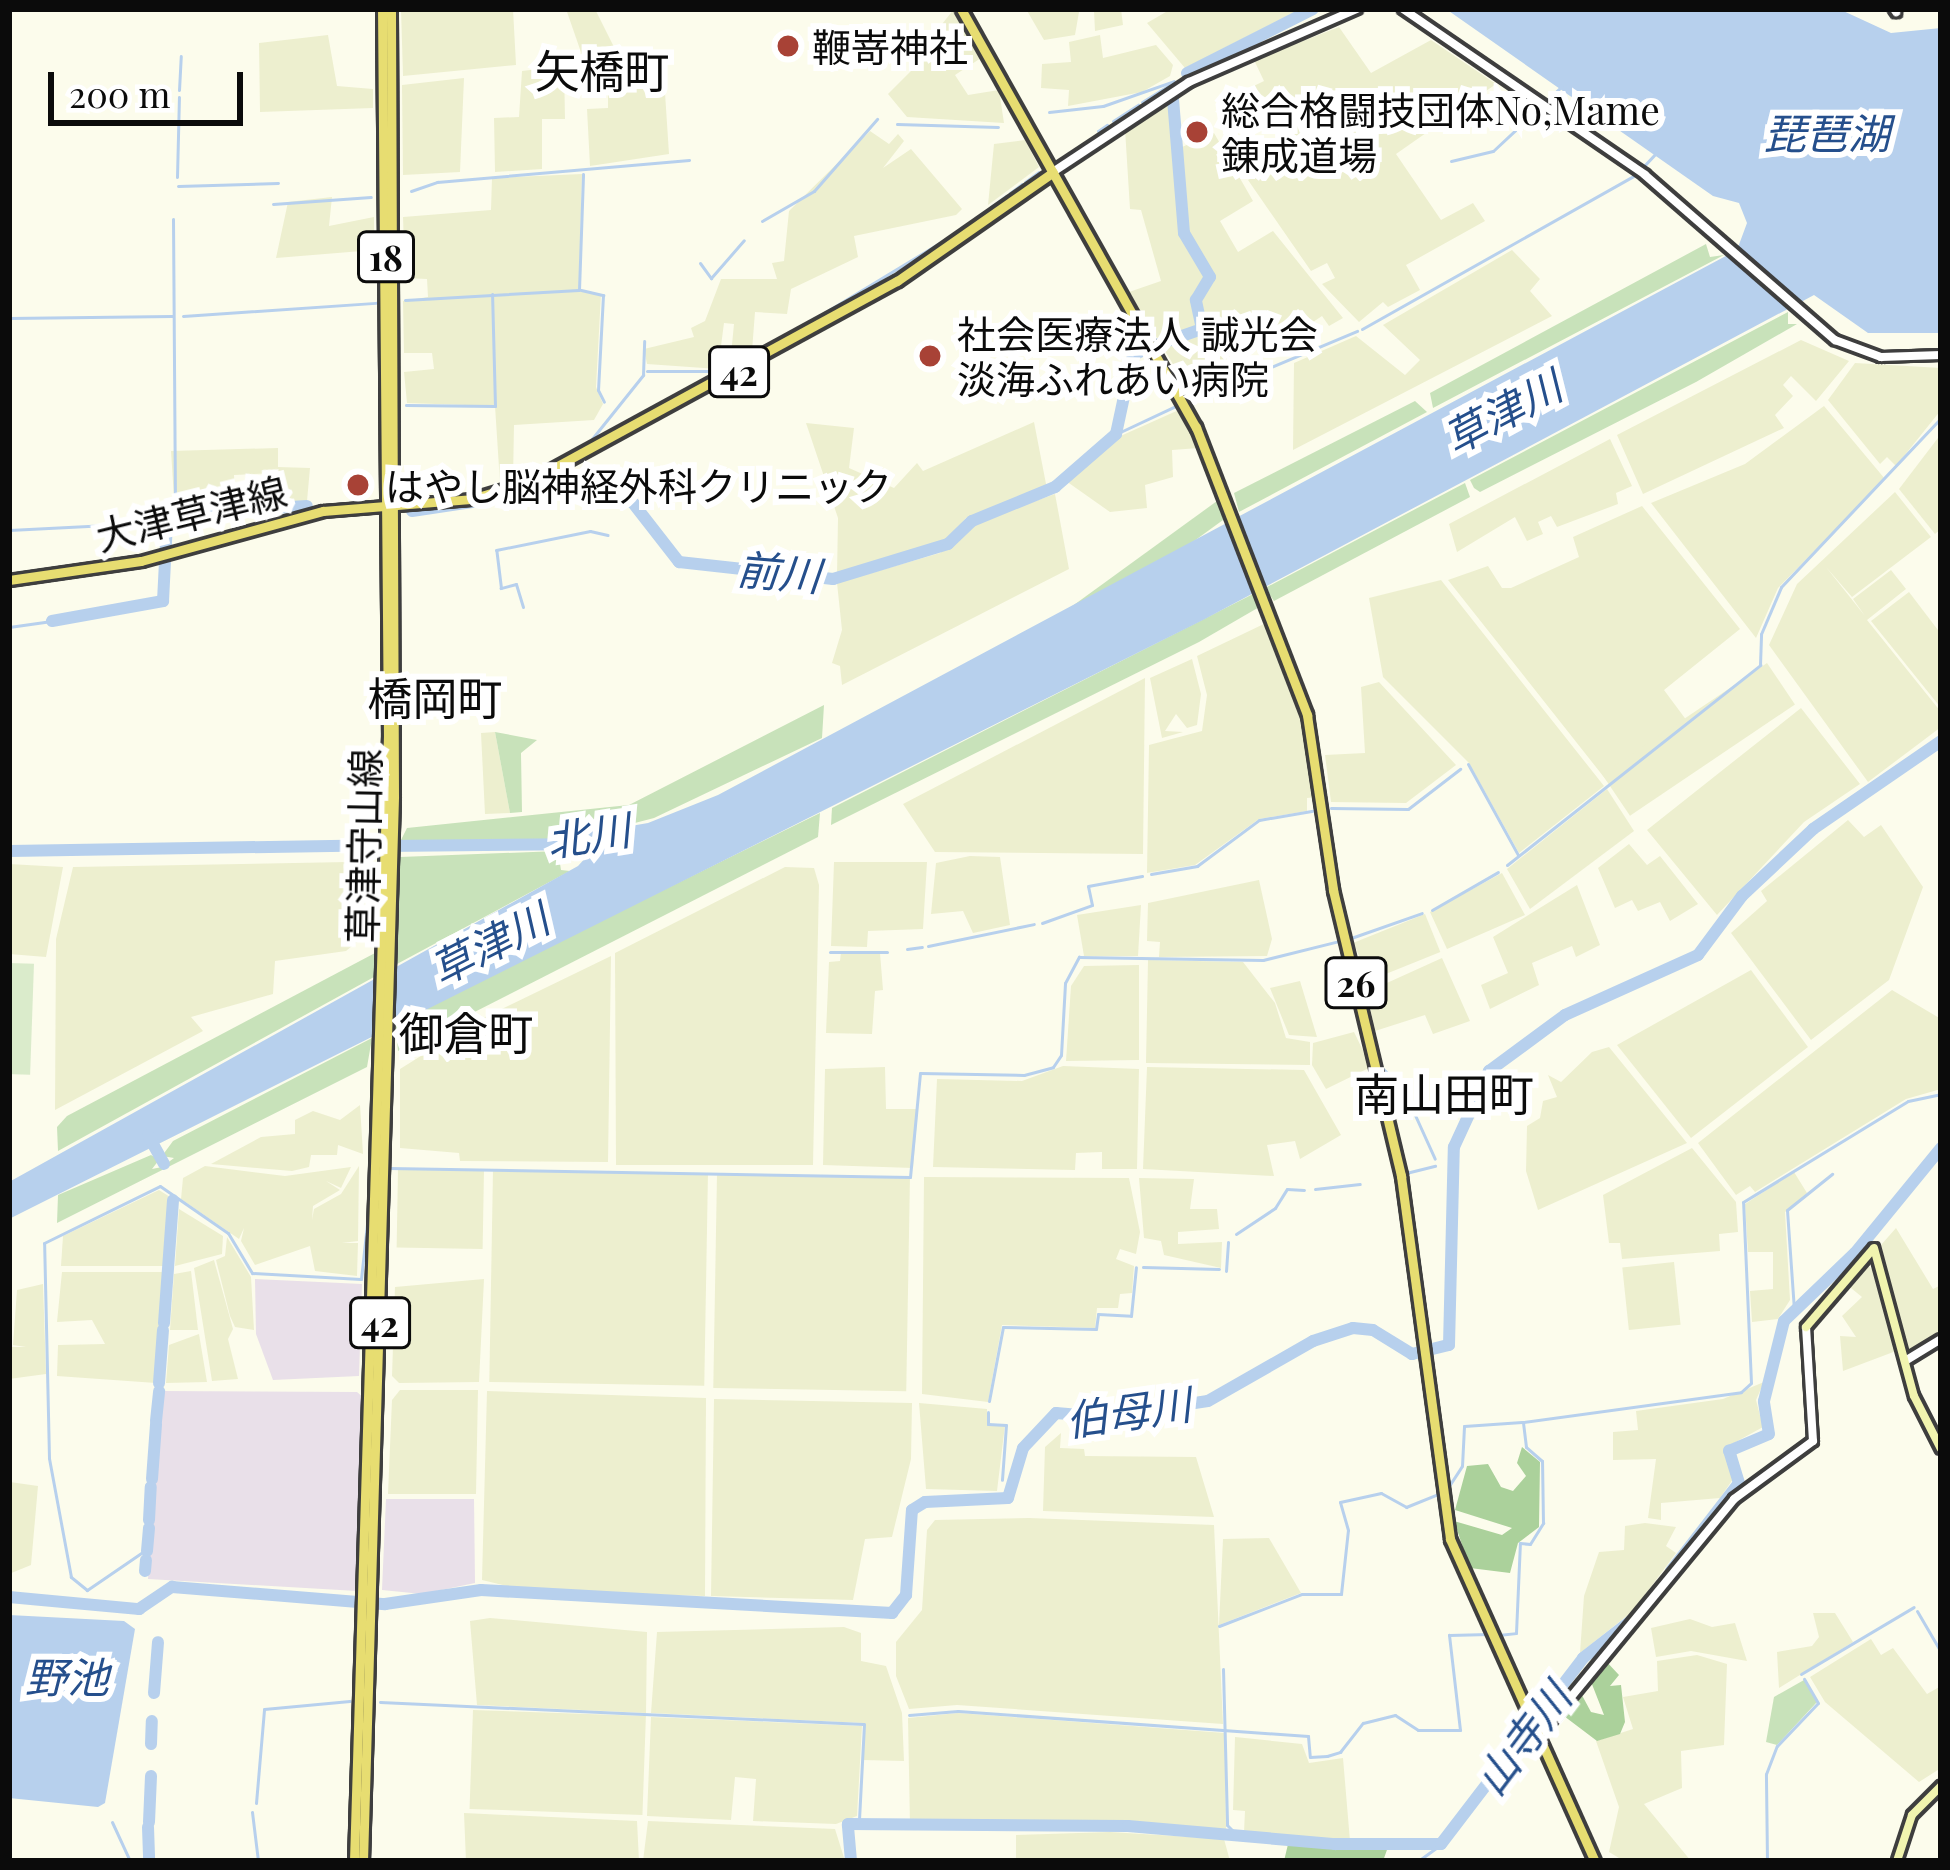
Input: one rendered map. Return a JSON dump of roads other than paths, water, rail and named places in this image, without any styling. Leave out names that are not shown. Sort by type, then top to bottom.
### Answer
[{"type":"main road","name":"18","points":[[382,9],[392,505]]},
{"type":"main road","name":"18","points":[[391,9],[392,505]]},
{"type":"main road","name":"26","points":[[961,9],[1196,427],[1313,737],[1334,890],[1401,1176],[1452,1548],[1595,1861]]},
{"type":"main road","name":"42","points":[[392,505],[488,495],[591,454],[897,281],[1053,172]]},
{"type":"main road","name":"大津草津線","points":[[9,580],[141,561],[323,511],[392,505]]},
{"type":"main road","name":"草津守山線","points":[[354,1861],[368,1597],[387,957],[392,505]]},
{"type":"main road","points":[[1806,1327],[1874,1248],[1921,1416],[1941,1449]]},
{"type":"main road","name":"草津守山線","points":[[363,1861],[367,1620]]},
{"type":"main road","points":[[1897,1861],[1912,1815],[1941,1786]]},
{"type":"street","points":[[1053,172],[1181,87],[1357,9]]},
{"type":"street","points":[[1402,9],[1641,172],[1801,314],[1854,350],[1903,359],[1941,355]]},
{"type":"street","points":[[1538,1737],[1734,1499],[1813,1441],[1806,1327]]},
{"type":"street","points":[[1905,1361],[1941,1340]]},
{"type":"water","points":[[1446,9],[1839,9],[1891,33],[1941,28],[1941,333],[1868,333],[1814,295],[1203,620],[9,1219],[9,1182],[578,866],[588,855],[579,835],[648,823],[718,795],[1737,250],[1747,223],[1739,203],[1713,196]]},
{"type":"water","name":"野池","points":[[9,1615],[124,1621],[135,1629],[105,1803],[98,1807],[9,1798]]},
{"type":"waterway","name":"前川","points":[[1187,73],[1313,9]]},
{"type":"waterway","points":[[179,90],[181,56]]},
{"type":"waterway","points":[[1049,112],[1103,106],[1174,81]]},
{"type":"waterway","points":[[1142,102],[1173,83]]},
{"type":"waterway","points":[[1546,101],[1561,87]]},
{"type":"waterway","points":[[177,177],[179,97]]},
{"type":"waterway","name":"前川","points":[[1156,345],[1202,329],[1196,300],[1210,277],[1184,233],[1173,99]]},
{"type":"waterway","points":[[1113,121],[1138,105]]},
{"type":"waterway","points":[[1451,161],[1493,151],[1539,108]]},
{"type":"waterway","points":[[762,221],[814,191],[877,119]]},
{"type":"waterway","points":[[897,124],[998,127]]},
{"type":"waterway","points":[[1098,131],[1107,125]]},
{"type":"waterway","points":[[1643,167],[1657,152]]},
{"type":"waterway","points":[[411,191],[437,182],[689,160]]},
{"type":"waterway","points":[[1025,182],[1039,172]]},
{"type":"waterway","points":[[405,300],[579,290],[583,174]]},
{"type":"waterway","points":[[1362,329],[1637,174]]},
{"type":"waterway","points":[[178,186],[278,183]]},
{"type":"waterway","points":[[1010,193],[1022,184]]},
{"type":"waterway","points":[[991,207],[1006,196]]},
{"type":"waterway","points":[[273,204],[371,197]]},
{"type":"waterway","points":[[980,215],[986,211]]},
{"type":"waterway","points":[[173,219],[175,522]]},
{"type":"waterway","points":[[959,231],[973,220]]},
{"type":"waterway","points":[[781,339],[956,233]]},
{"type":"waterway","points":[[700,263],[711,278],[744,240]]},
{"type":"waterway","points":[[581,290],[603,295],[598,390],[604,402]]},
{"type":"waterway","points":[[406,405],[495,406],[492,294]]},
{"type":"waterway","points":[[183,316],[376,303]]},
{"type":"waterway","points":[[9,318],[172,316]]},
{"type":"waterway","points":[[1192,400],[1357,331]]},
{"type":"waterway","points":[[587,445],[643,375],[644,341]]},
{"type":"waterway","name":"前川","points":[[412,511],[600,483],[633,503],[679,562],[833,579],[948,544],[972,521],[1055,487],[1116,434],[1133,355],[1148,348]]},
{"type":"waterway","points":[[647,371],[720,371]]},
{"type":"waterway","points":[[1116,434],[1178,405]]},
{"type":"waterway","points":[[1507,865],[1760,665],[1761,634],[1781,587],[1941,418]]},
{"type":"waterway","name":"前川","points":[[506,496],[512,491]]},
{"type":"waterway","name":"前川","points":[[211,512],[307,506]]},
{"type":"waterway","name":"前川","points":[[52,621],[163,601],[167,522],[181,521]]},
{"type":"waterway","points":[[9,530],[167,522]]},
{"type":"waterway","points":[[523,607],[516,584],[501,588],[496,550],[590,531],[608,535]]},
{"type":"waterway","points":[[9,627],[52,621]]},
{"type":"waterway","name":"伯母川","points":[[9,1597],[139,1609],[172,1587],[385,1604],[481,1590],[892,1613],[906,1595],[912,1510],[925,1502],[1008,1498],[1023,1448],[1056,1413],[1103,1417],[1208,1401],[1313,1341],[1353,1328],[1373,1330],[1412,1354],[1449,1345],[1454,1147],[1489,1071],[1565,1015],[1698,955],[1742,896],[1813,829],[1941,741]]},
{"type":"waterway","points":[[1468,764],[1518,855]]},
{"type":"waterway","points":[[1331,808],[1408,809],[1460,769]]},
{"type":"waterway","points":[[1151,874],[1197,866],[1259,820],[1317,810]]},
{"type":"waterway","name":"北川","points":[[385,846],[564,844],[595,834]]},
{"type":"waterway","name":"北川","points":[[9,851],[377,845]]},
{"type":"waterway","points":[[1432,910],[1498,872]]},
{"type":"waterway","points":[[1042,923],[1092,905],[1088,886],[1142,876]]},
{"type":"waterway","points":[[1351,938],[1422,913]]},
{"type":"waterway","points":[[928,946],[1034,924]]},
{"type":"waterway","points":[[389,1168],[910,1177],[920,1073],[1024,1075],[1053,1067],[1061,1055],[1065,983],[1079,957],[1263,960],[1339,941]]},
{"type":"waterway","points":[[907,949],[922,947]]},
{"type":"waterway","points":[[1342,948],[1367,1054]]},
{"type":"waterway","points":[[830,952],[887,952]]},
{"type":"waterway","points":[[1381,1067],[1400,1085]]},
{"type":"waterway","points":[[1405,1093],[1435,1159]]},
{"type":"waterway","points":[[1498,1635],[1516,1633],[1520,1543],[1530,1544],[1543,1523],[1542,1461],[1526,1447],[1523,1422],[1741,1392],[1751,1383],[1743,1202],[1908,1101],[1941,1094]]},
{"type":"waterway","points":[[148,1135],[164,1164]]},
{"type":"waterway","name":"山寺川","points":[[1671,1571],[1739,1483],[1729,1451],[1769,1434],[1764,1401],[1784,1321],[1855,1253],[1941,1148]]},
{"type":"waterway","points":[[1406,1173],[1435,1166]]},
{"type":"waterway","points":[[147,1549],[87,1590],[71,1577],[49,1458],[44,1243],[160,1186],[228,1233],[252,1273],[361,1279],[373,1168]]},
{"type":"waterway","points":[[1794,1310],[1787,1210],[1832,1174]]},
{"type":"waterway","points":[[1315,1189],[1360,1184]]},
{"type":"waterway","points":[[1236,1234],[1275,1208],[1287,1189],[1304,1190]]},
{"type":"waterway","points":[[164,1323],[173,1200]]},
{"type":"waterway","points":[[1226,1271],[1228,1242]]},
{"type":"waterway","points":[[989,1401],[1003,1327],[1096,1329],[1098,1314],[1131,1316],[1136,1267]]},
{"type":"waterway","points":[[1143,1267],[1219,1269]]},
{"type":"waterway","points":[[159,1383],[163,1330]]},
{"type":"waterway","points":[[156,1421],[159,1391]]},
{"type":"waterway","points":[[988,1412],[988,1424],[1006,1425],[1002,1480]]},
{"type":"waterway","points":[[1447,1489],[1462,1466],[1464,1426],[1522,1422]]},
{"type":"waterway","points":[[152,1479],[156,1424]]},
{"type":"waterway","points":[[149,1520],[151,1487]]},
{"type":"waterway","points":[[1219,1626],[1302,1594],[1341,1594],[1348,1530],[1340,1502],[1381,1493],[1406,1507],[1439,1494]]},
{"type":"waterway","points":[[147,1551],[149,1528]]},
{"type":"waterway","points":[[145,1571],[146,1560]]},
{"type":"waterway","points":[[1801,1674],[1914,1607]]},
{"type":"waterway","points":[[1917,1611],[1941,1652]]},
{"type":"waterway","name":"山寺川","points":[[851,1861],[848,1824],[1128,1826],[1335,1844],[1441,1844],[1583,1658],[1632,1620]]},
{"type":"waterway","points":[[909,1715],[958,1711],[1308,1736],[1310,1757],[1327,1756],[1340,1752],[1363,1723],[1395,1715],[1418,1730],[1460,1730],[1449,1635],[1489,1634]]},
{"type":"waterway","points":[[154,1693],[158,1642]]},
{"type":"waterway","points":[[1223,1669],[1227,1825],[1236,1834]]},
{"type":"waterway","points":[[1767,1861],[1766,1774],[1777,1746],[1818,1703],[1804,1679]]},
{"type":"waterway","points":[[256,1803],[264,1709],[350,1701]]},
{"type":"waterway","points":[[380,1702],[864,1724],[859,1818]]},
{"type":"waterway","points":[[151,1744],[152,1721]]},
{"type":"waterway","points":[[149,1822],[151,1776]]},
{"type":"waterway","points":[[252,1812],[258,1861]]},
{"type":"waterway","points":[[112,1822],[130,1861]]},
{"type":"waterway","points":[[148,1827],[149,1861]]},
{"type":"waterway","points":[[1418,1861],[1441,1844]]},
{"type":"place","name":"鞭嵜神社","points":[[788,46]]},
{"type":"place","name":"総合格闘技団体No,Mame 錬成道場","points":[[1197,132]]},
{"type":"place","name":"社会医療法人 誠光会 淡海ふれあい病院","points":[[930,356]]},
{"type":"place","name":"はやし脳神経外科クリニック","points":[[358,485]]},
{"type":"district","name":"矢橋町","points":[[602,70]]},
{"type":"district","name":"橋岡町","points":[[435,697]]},
{"type":"district","name":"御倉町","points":[[466,1032]]},
{"type":"district","name":"南山田町","points":[[1444,1093]]},
{"type":"water label","name":"琵琶湖","points":[[1827,132]]},
{"type":"water label","name":"草津川","points":[[1502,411]]},
{"type":"water label","name":"草津川","points":[[489,943]]}]
